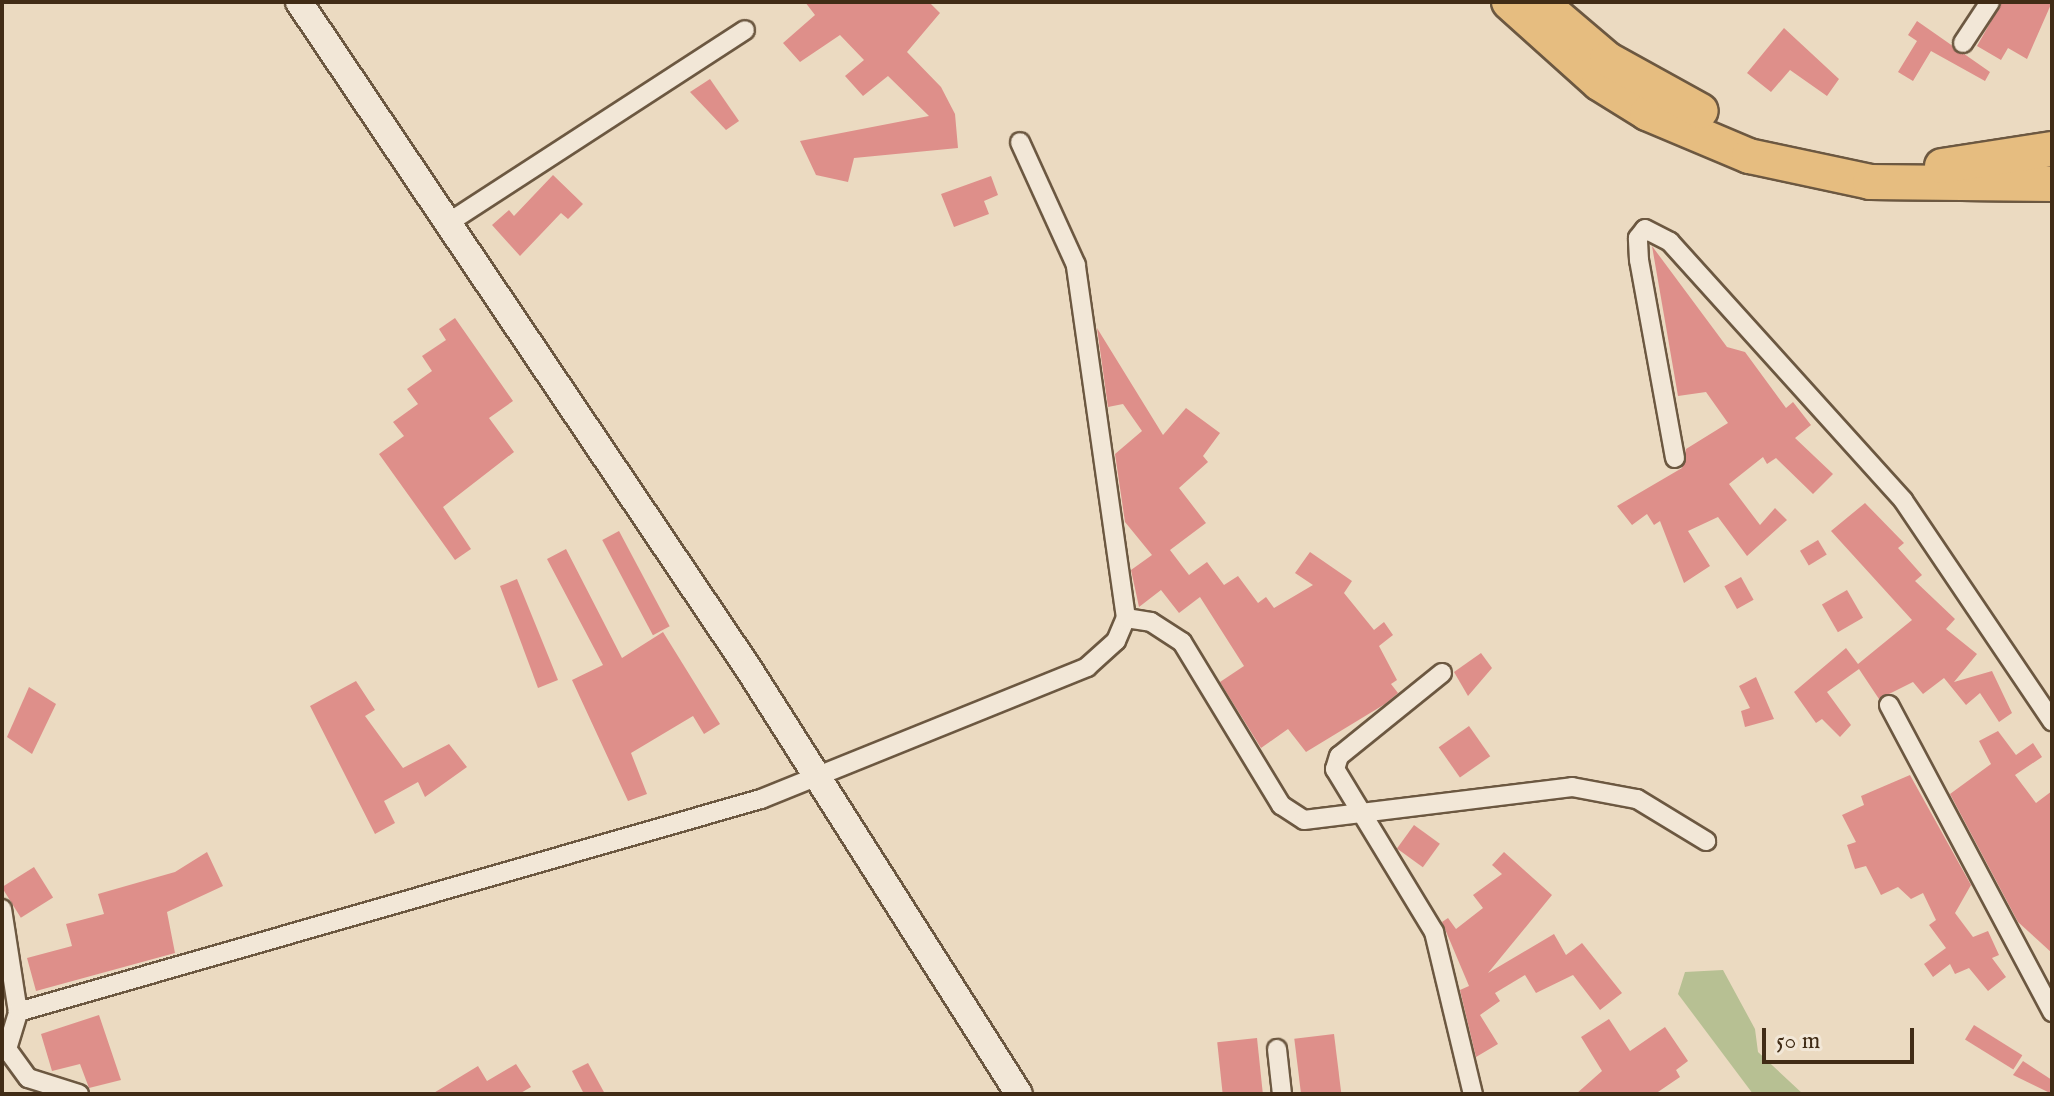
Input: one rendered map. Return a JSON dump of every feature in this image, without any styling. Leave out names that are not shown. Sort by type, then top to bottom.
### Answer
[{"type":"highway","points":[[1509,2],[1599,83],[1706,138],[1804,171],[1940,187],[2052,184]]},
{"type":"highway","points":[[1540,2],[1667,97],[1780,141],[1950,166],[2052,149]]},
{"type":"highway","points":[[1940,187],[2052,171]]},
{"type":"main road","points":[[299,2],[818,779],[1019,1094]]},
{"type":"street","points":[[1963,43],[1990,2]]},
{"type":"street","points":[[448,223],[745,30]]},
{"type":"street","points":[[18,1012],[818,779],[1087,667],[1116,641],[1126,618],[1076,265],[1020,142]]},
{"type":"street","points":[[1675,458],[1639,260],[1645,229],[1670,242],[1903,500],[2052,721]]},
{"type":"street","points":[[1126,618],[1151,622],[1182,642],[1281,805],[1304,820],[1356,810],[1572,787],[1637,799],[1706,841]]},
{"type":"street","points":[[1442,673],[1339,756],[1335,769],[1356,810],[1434,932],[1473,1094]]},
{"type":"street","points":[[1889,705],[2052,1012]]},
{"type":"street","points":[[2,909],[18,1012],[7,1049],[28,1078],[79,1094]]},
{"type":"street","points":[[1277,1049],[1282,1094]]},
{"type":"green space","points":[[1723,970],[1755,1029],[1758,1052],[1803,1094],[1753,1094],[1678,994],[1685,972]]},
{"type":"building","points":[[805,2],[929,2],[940,13],[907,52],[941,87],[955,114],[958,148],[854,158],[848,182],[816,175],[800,141],[929,116],[888,76],[863,96],[845,76],[864,60],[840,35],[800,62],[783,43],[815,15]]},
{"type":"building","points":[[2002,2],[2052,2],[2027,59],[2008,48],[2001,60],[1977,46]]},
{"type":"building","points":[[1917,21],[1990,72],[1985,81],[1931,51],[1913,81],[1898,72],[1917,41],[1908,35]]},
{"type":"building","points":[[1784,28],[1839,79],[1827,96],[1790,70],[1771,92],[1747,73]]},
{"type":"building","points":[[710,79],[739,121],[726,130],[690,92]]},
{"type":"building","points":[[553,175],[583,204],[568,219],[561,213],[520,256],[492,225],[509,210],[514,216]]},
{"type":"building","points":[[991,176],[998,195],[984,201],[989,214],[954,227],[941,194]]},
{"type":"building","points":[[1652,246],[1727,347],[1745,352],[1786,408],[1793,402],[1811,425],[1795,438],[1833,474],[1813,494],[1776,458],[1767,464],[1763,457],[1729,484],[1760,525],[1775,508],[1787,520],[1747,556],[1718,517],[1688,531],[1710,566],[1684,583],[1660,521],[1654,525],[1647,514],[1632,525],[1617,506],[1682,468],[1686,449],[1728,423],[1706,392],[1678,396]]},
{"type":"building","points":[[455,318],[513,401],[489,418],[514,452],[443,507],[471,549],[455,560],[379,454],[404,436],[393,422],[418,404],[407,389],[432,371],[422,356],[446,340],[439,329]]},
{"type":"building","points":[[1097,328],[1163,435],[1186,408],[1220,433],[1203,456],[1208,462],[1179,488],[1206,523],[1170,550],[1189,575],[1207,562],[1224,585],[1238,576],[1258,603],[1266,597],[1274,608],[1313,585],[1295,573],[1310,552],[1352,581],[1344,593],[1374,630],[1384,622],[1393,635],[1379,646],[1397,680],[1391,684],[1398,693],[1385,704],[1306,752],[1288,729],[1261,748],[1220,682],[1244,666],[1200,597],[1179,613],[1161,590],[1139,607],[1131,570],[1152,555],[1125,522],[1115,454],[1142,431],[1123,404],[1108,407]]},
{"type":"building","points":[[1865,503],[1904,543],[1898,548],[1922,575],[1915,581],[1955,619],[1946,629],[1977,654],[1954,682],[1992,671],[2012,713],[1999,722],[1980,693],[1966,705],[1944,678],[1923,694],[1913,682],[1879,699],[1859,669],[1827,692],[1851,725],[1840,737],[1822,719],[1816,723],[1794,692],[1846,648],[1858,664],[1912,620],[1831,531]]},
{"type":"building","points":[[619,531],[670,626],[653,635],[602,540]]},
{"type":"building","points":[[1818,540],[1827,555],[1809,565],[1800,551]]},
{"type":"building","points":[[566,549],[622,658],[663,632],[720,724],[704,734],[693,716],[631,753],[647,794],[628,801],[572,680],[603,665],[547,559]]},
{"type":"building","points":[[1741,577],[1754,600],[1737,609],[1724,586]]},
{"type":"building","points":[[517,579],[558,680],[538,688],[500,586]]},
{"type":"building","points":[[1847,590],[1863,618],[1838,632],[1822,604]]},
{"type":"building","points":[[1481,653],[1492,668],[1468,696],[1454,672]]},
{"type":"building","points":[[1756,677],[1774,719],[1745,727],[1741,711],[1750,708],[1739,686]]},
{"type":"building","points":[[356,681],[375,710],[365,716],[403,768],[449,744],[467,767],[425,797],[418,782],[384,801],[395,823],[375,834],[310,706]]},
{"type":"building","points":[[29,687],[56,704],[32,754],[7,737]]},
{"type":"building","points":[[1469,726],[1490,756],[1460,778],[1439,747]]},
{"type":"building","points":[[1998,731],[2016,755],[2033,743],[2042,757],[2015,775],[2036,803],[2052,791],[2052,953],[2018,922],[1950,794],[1991,764],[1979,741]]},
{"type":"building","points":[[1910,775],[1971,885],[1955,913],[1973,937],[1988,931],[1999,955],[1992,958],[2006,977],[1988,991],[1969,968],[1955,974],[1950,964],[1933,977],[1924,964],[1946,948],[1929,925],[1936,920],[1923,893],[1911,899],[1898,887],[1881,895],[1866,866],[1855,869],[1847,845],[1856,842],[1842,815],[1864,805],[1861,796]]},
{"type":"building","points":[[1414,825],[1440,844],[1423,867],[1397,848]]},
{"type":"building","points":[[207,852],[223,886],[167,912],[175,953],[36,991],[27,958],[72,946],[66,924],[104,914],[98,894],[175,872]]},
{"type":"building","points":[[1504,852],[1552,895],[1488,973],[1554,934],[1566,955],[1582,943],[1622,993],[1600,1010],[1573,975],[1536,993],[1525,975],[1495,993],[1500,1001],[1480,1015],[1498,1044],[1476,1057],[1460,990],[1469,986],[1442,922],[1448,918],[1456,929],[1483,908],[1473,895],[1502,874],[1492,865]]},
{"type":"building","points":[[34,867],[53,898],[21,918],[2,887]]},
{"type":"building","points":[[99,1015],[121,1080],[89,1088],[80,1064],[52,1071],[41,1034]]},
{"type":"building","points":[[1609,1019],[1630,1051],[1665,1027],[1688,1061],[1676,1070],[1680,1077],[1655,1094],[1576,1094],[1602,1071],[1581,1037]]},
{"type":"building","points":[[1974,1025],[2022,1055],[2013,1070],[1965,1039]]},
{"type":"building","points":[[1334,1034],[1341,1094],[1301,1094],[1294,1039]]},
{"type":"building","points":[[1257,1038],[1263,1094],[1223,1094],[1217,1042]]},
{"type":"building","points":[[2023,1061],[2052,1080],[2052,1094],[2013,1075]]},
{"type":"building","points":[[588,1063],[605,1094],[584,1094],[572,1071]]},
{"type":"building","points":[[516,1064],[531,1087],[519,1094],[432,1094],[478,1066],[487,1081]]}]
